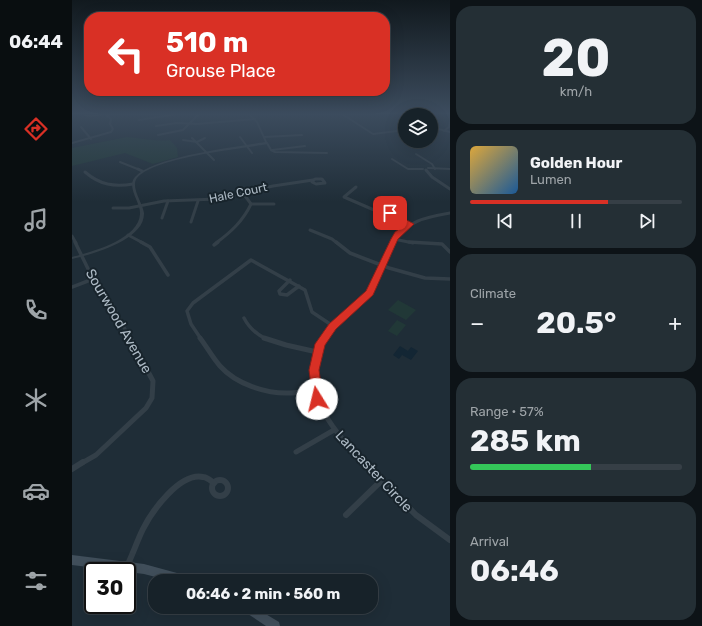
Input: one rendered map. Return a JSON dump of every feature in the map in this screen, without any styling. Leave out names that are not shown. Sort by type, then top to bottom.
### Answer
[{"type":"main road","points":[[72,560],[88,562]]},
{"type":"main road","points":[[136,568],[162,574]]},
{"type":"main road","points":[[256,614],[275,626]]},
{"type":"street","points":[[198,143],[214,160]]},
{"type":"street","points":[[245,143],[252,154]]},
{"type":"street","points":[[72,258],[108,247],[137,228],[141,220],[142,213],[133,184],[135,178],[142,171],[184,157],[266,143]]},
{"type":"street","points":[[267,143],[271,150],[275,152],[327,153]]},
{"type":"street","points":[[271,150],[305,146]]},
{"type":"street","points":[[416,154],[432,164],[435,169]]},
{"type":"street","points":[[392,159],[408,169],[450,169]]},
{"type":"street","points":[[120,162],[142,171]]},
{"type":"street","points":[[425,169],[432,177],[450,189]]},
{"type":"street","points":[[85,172],[96,182],[106,185],[133,184]]},
{"type":"street","name":"Hale Court","points":[[113,208],[168,201],[198,201],[273,186],[313,180]]},
{"type":"street","points":[[356,187],[344,198],[399,218],[410,224]]},
{"type":"street","points":[[243,193],[251,204]]},
{"type":"street","points":[[162,218],[168,201]]},
{"type":"street","points":[[191,222],[198,201]]},
{"type":"street","points":[[251,204],[274,204]]},
{"type":"street","points":[[214,245],[237,227],[251,204]]},
{"type":"street","points":[[380,211],[381,208],[394,206],[405,214],[399,218]]},
{"type":"street","name":"Lancaster Circle","points":[[450,213],[410,224],[398,233],[368,295],[333,326],[322,339],[317,352],[314,370],[315,389],[322,409],[334,430],[414,514],[450,540]]},
{"type":"street","points":[[310,230],[332,239],[350,254],[425,278],[450,279]]},
{"type":"street","points":[[128,235],[150,247],[168,275]]},
{"type":"street","name":"Sourwood Avenue","points":[[72,236],[93,279],[116,310],[153,381],[154,388],[152,398],[146,408],[96,455],[72,469]]},
{"type":"street","points":[[394,239],[417,244],[442,244],[450,252]]},
{"type":"street","points":[[315,389],[291,393],[273,392],[251,385],[231,375],[223,370],[214,357],[187,317],[187,311],[191,305],[249,260],[299,286],[308,295],[312,312],[333,326]]},
{"type":"street","points":[[72,287],[93,279]]},
{"type":"street","points":[[290,280],[278,291],[280,294],[287,296],[299,286]]},
{"type":"street","points":[[244,318],[249,327],[262,337],[317,352]]},
{"type":"street","points":[[296,452],[334,430]]},
{"type":"street","points":[[129,562],[146,524],[174,488],[189,478],[199,476],[206,477],[214,483]]},
{"type":"street","points":[[346,515],[381,481]]},
{"type":"green space","points":[[96,143],[173,143],[177,148],[178,157],[153,164],[125,153],[72,166],[72,148]]},
{"type":"green space","points":[[398,300],[416,310],[406,320],[388,310]]},
{"type":"green space","points":[[397,320],[406,325],[397,336],[388,331]]},
{"type":"water","points":[[400,346],[408,351],[411,347],[418,351],[411,360],[402,355],[399,359],[393,355]]},
{"type":"route","points":[[317,399],[314,370],[320,344],[333,326],[370,292],[394,239],[398,233],[410,224],[390,213]]}]
